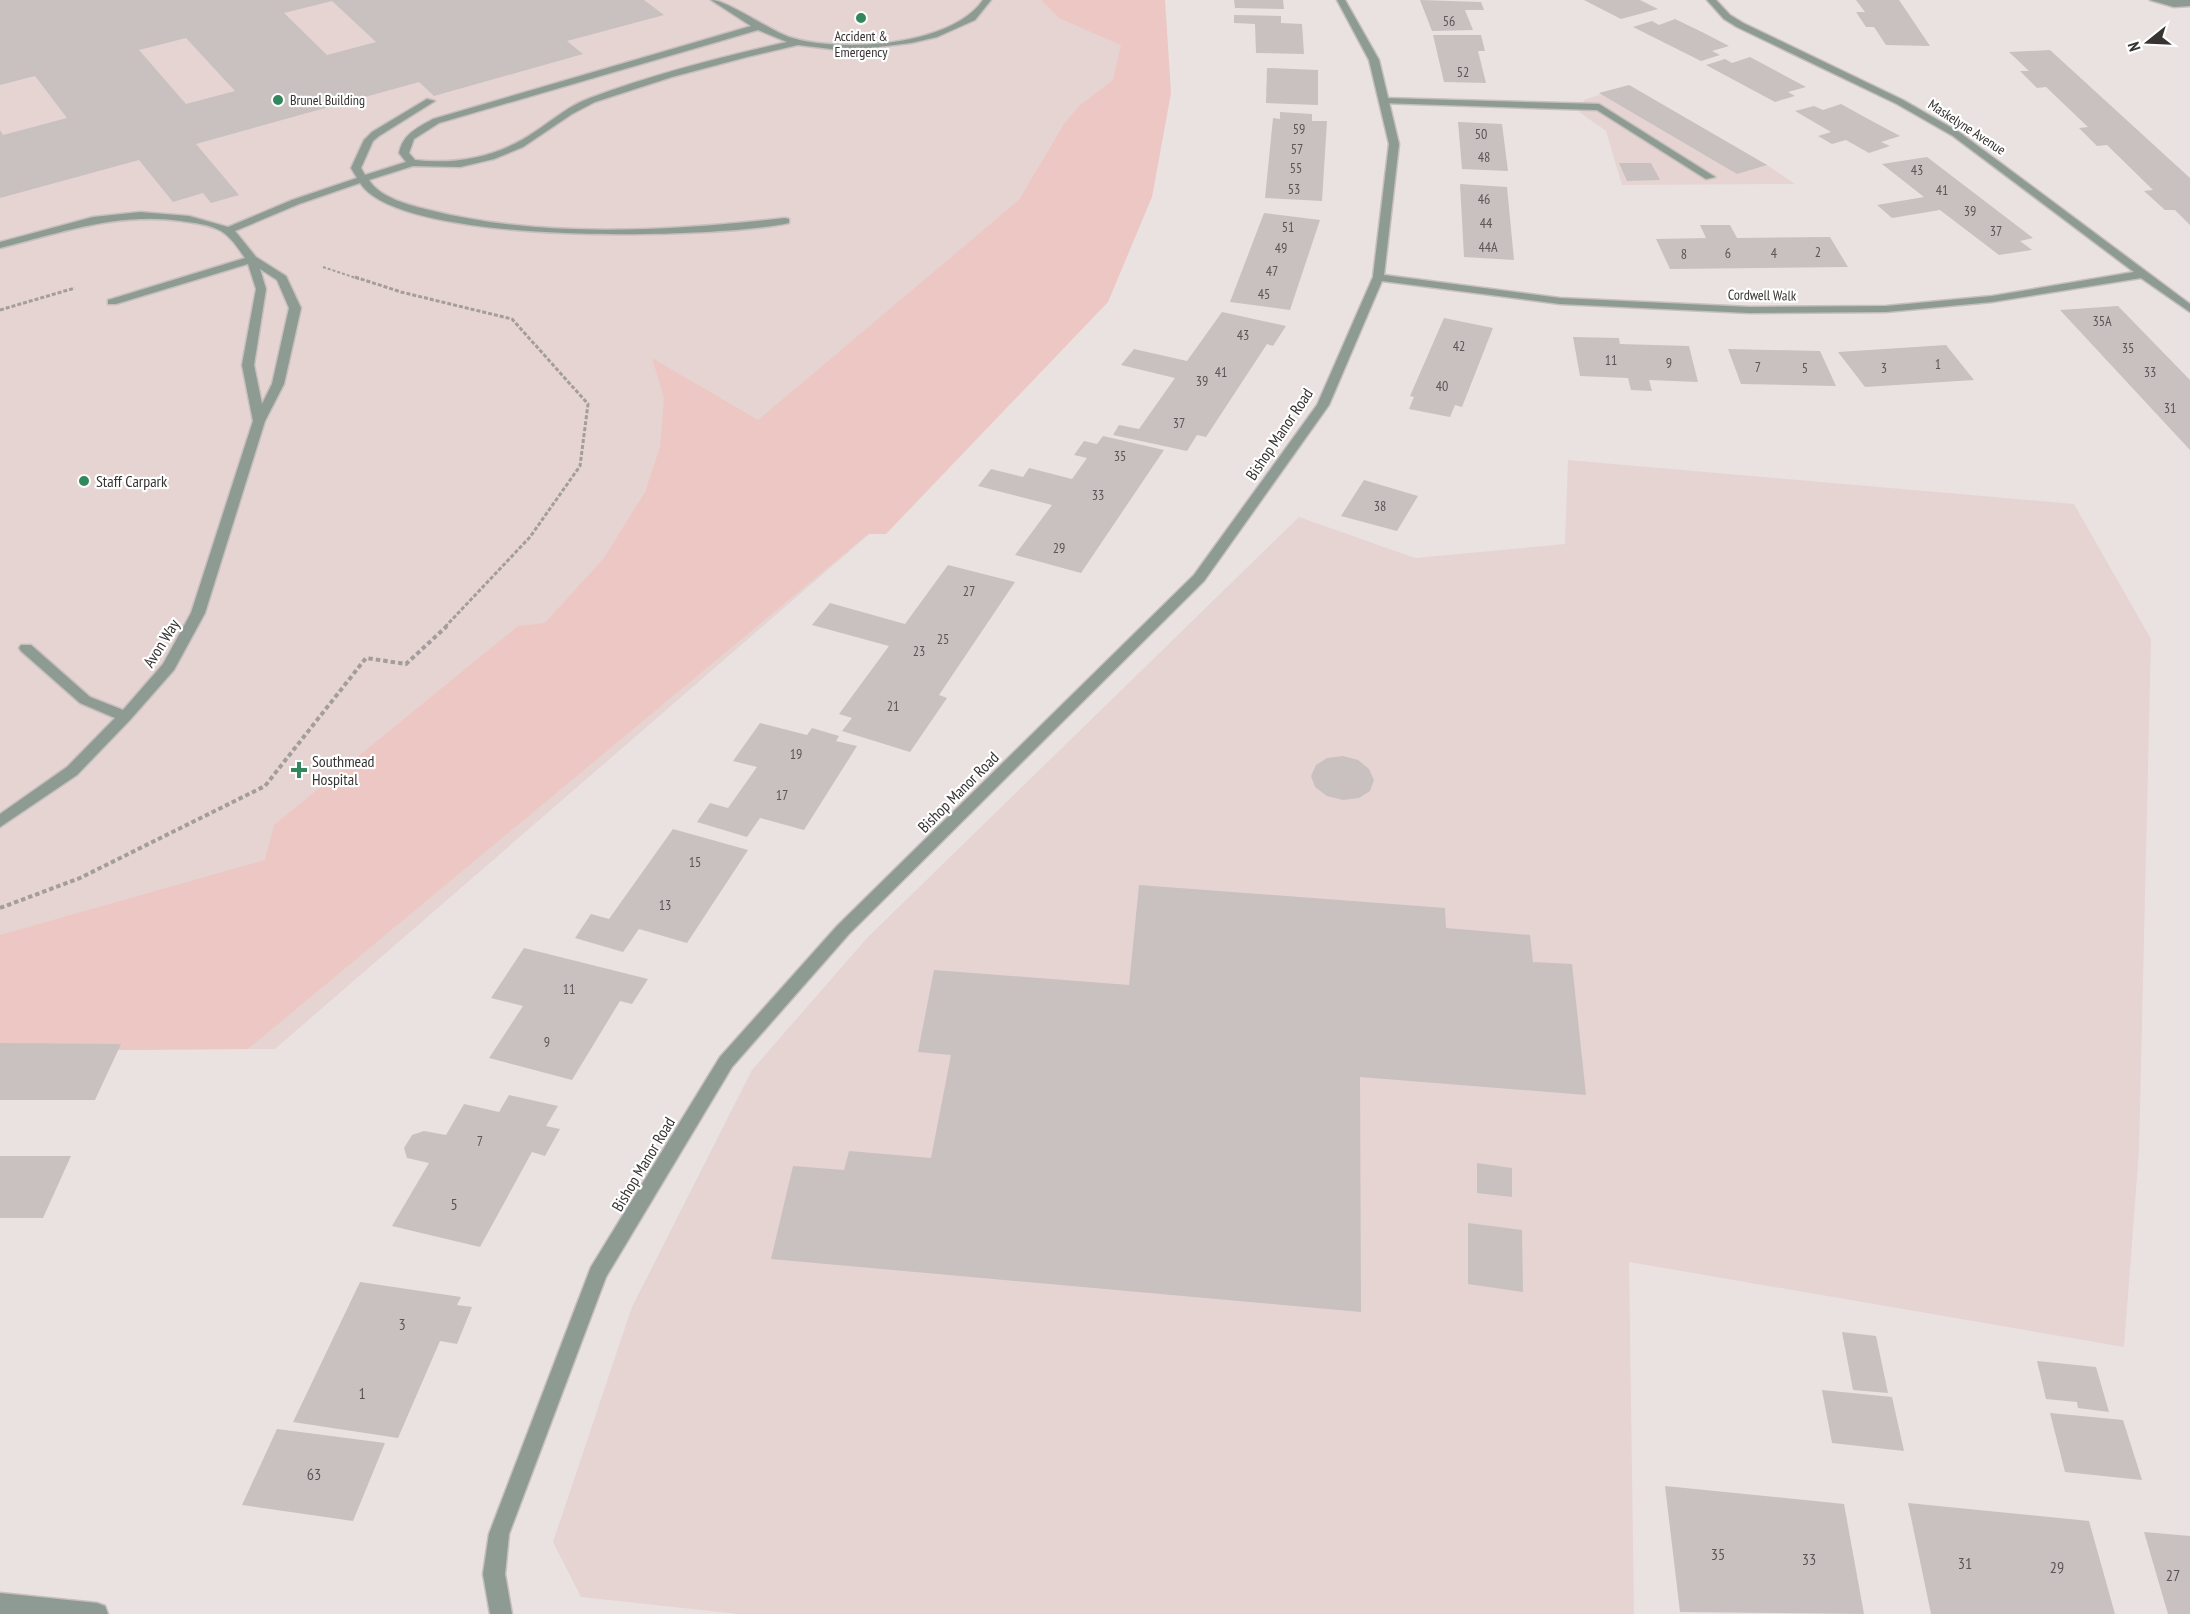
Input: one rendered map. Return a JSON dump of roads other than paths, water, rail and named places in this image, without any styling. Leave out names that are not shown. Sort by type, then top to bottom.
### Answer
[{"type":"street","points":[[715,0],[758,27],[799,42]]},
{"type":"street","points":[[227,231],[269,211],[412,163],[431,166],[483,161],[506,153],[589,101],[745,54],[799,42],[867,46],[905,41],[944,31],[974,17],[987,0]]},
{"type":"street","name":"Bishop Manor Road","points":[[501,1614],[495,1596],[492,1564],[499,1534],[598,1273],[726,1062],[843,930],[1199,578],[1323,405],[1378,277],[1394,144],[1374,60],[1341,0]]},
{"type":"street","name":"Maskelyne Avenue","points":[[1711,0],[1727,17],[1740,25],[1900,102],[1956,134],[2190,309]]},
{"type":"street","points":[[2154,0],[2174,4],[2190,3]]},
{"type":"street","points":[[412,163],[404,153],[405,143],[412,134],[436,121],[758,27]]},
{"type":"street","points":[[430,101],[395,121],[369,140],[358,161],[357,172],[360,180],[392,203],[425,214],[490,225],[611,232],[691,230],[785,221]]},
{"type":"street","points":[[1384,101],[1599,106],[1710,177]]},
{"type":"street","name":"Avon Way","points":[[0,245],[95,218],[128,213],[165,214],[198,221],[227,231],[252,259],[282,278],[295,308],[278,384],[260,421],[198,613],[169,667],[125,717],[72,771],[0,822]]},
{"type":"street","points":[[112,302],[252,259]]},
{"type":"street","name":"Avon Way","points":[[252,259],[261,289],[248,364],[260,421]]},
{"type":"street","name":"Cordwell Walk","points":[[1378,277],[1560,301],[1750,310],[1886,309],[1992,299],[2144,274]]},
{"type":"street","points":[[26,648],[85,700],[125,717]]},
{"type":"street","points":[[0,1604],[97,1614]]},
{"type":"place","name":"Accident & Emergency","points":[[861,18]]},
{"type":"place","name":"Brunel Building","points":[[278,100]]},
{"type":"place","name":"Staff Carpark","points":[[84,481]]},
{"type":"place","name":"Southmead Hospital","points":[[299,770]]}]
